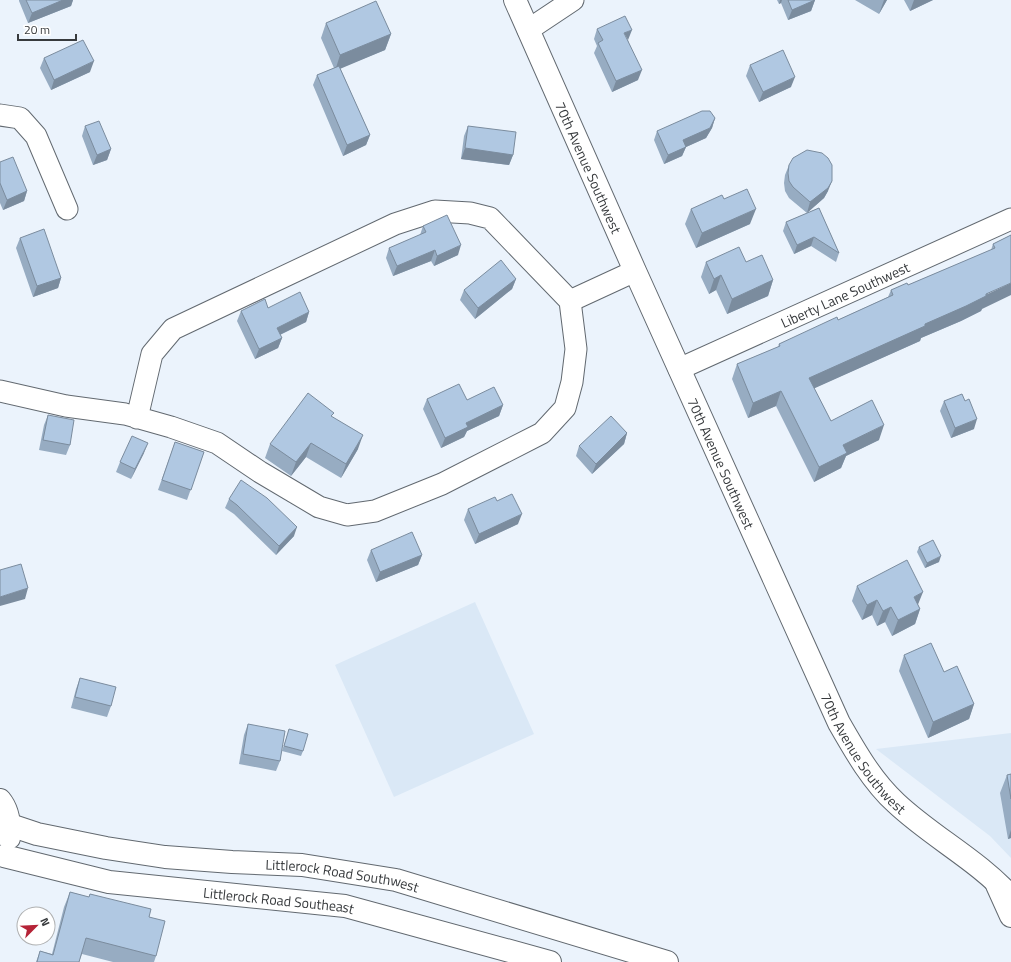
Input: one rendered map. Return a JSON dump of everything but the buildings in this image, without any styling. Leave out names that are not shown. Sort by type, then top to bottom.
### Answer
[{"type":"main road","name":"70th Avenue Southwest","points":[[515,0],[634,272],[839,723],[858,756],[895,802],[931,832],[994,878],[1011,897]]},
{"type":"main road","points":[[0,800],[4,805],[10,824],[9,841],[2,858]]},
{"type":"main road","name":"Littlerock Road Southwest","points":[[10,824],[37,834],[106,848],[165,857],[302,865],[396,880],[667,962]]},
{"type":"main road","name":"Littlerock Road Southeast","points":[[2,858],[109,882],[345,906],[550,962]]},
{"type":"main road","name":"70th Avenue Southwest","points":[[994,878],[1011,916]]},
{"type":"street","points":[[528,30],[573,0]]},
{"type":"street","points":[[0,115],[20,118],[36,136],[67,208]]},
{"type":"street","points":[[0,391],[66,406],[124,414],[137,418],[171,427],[217,443],[260,472],[319,507],[347,515],[375,511],[442,484],[542,433],[565,408],[572,382],[576,349],[570,301],[490,218],[470,213],[435,212],[395,224],[173,329],[152,354],[137,418]]},
{"type":"street","name":"Liberty Lane Southwest","points":[[679,369],[1011,219]]},
{"type":"street","points":[[570,301],[634,272]]},
{"type":"shaded area","points":[[475,602],[534,734],[394,797],[335,665]]},
{"type":"shaded area","points":[[1011,733],[1011,858],[990,836],[876,749]]}]
